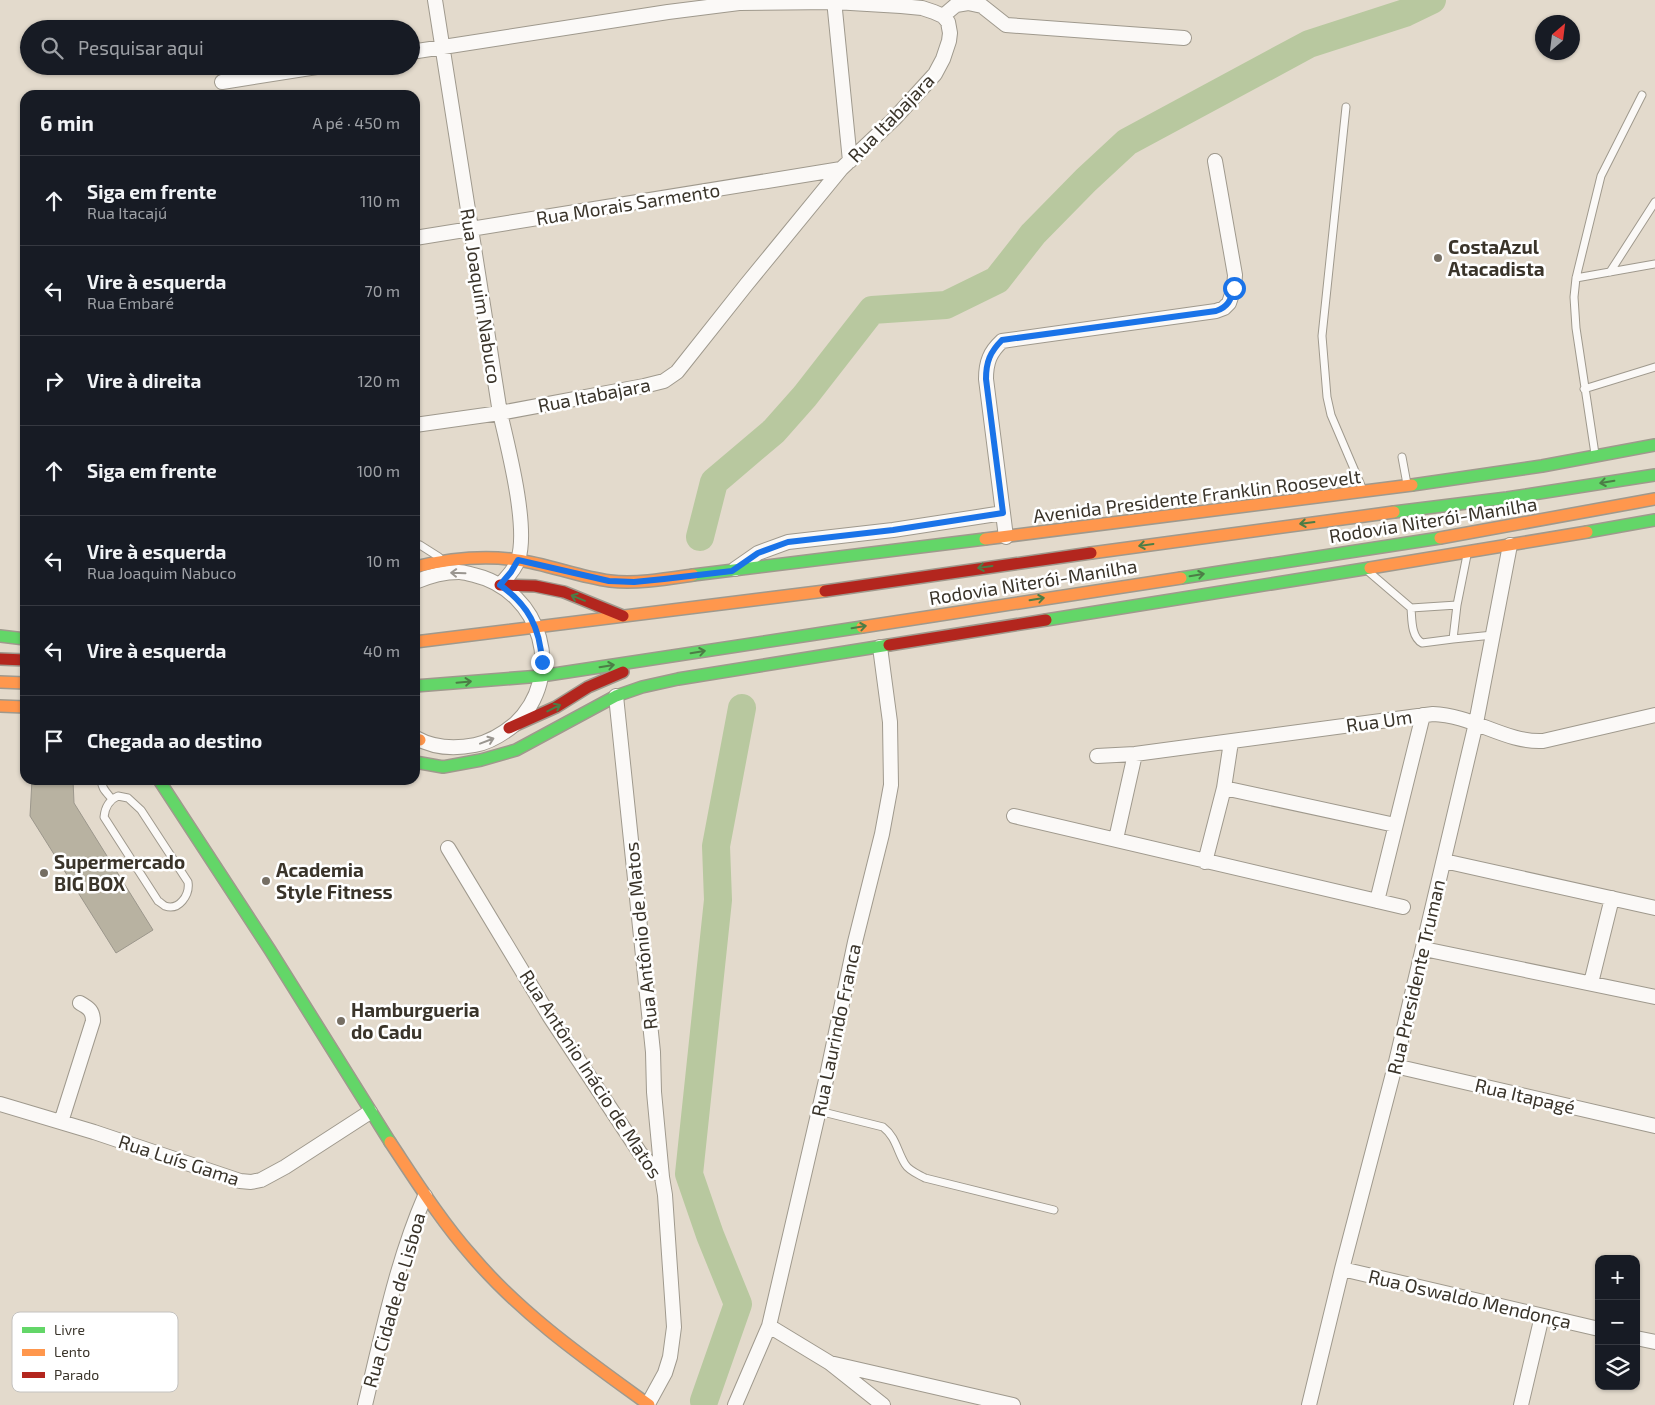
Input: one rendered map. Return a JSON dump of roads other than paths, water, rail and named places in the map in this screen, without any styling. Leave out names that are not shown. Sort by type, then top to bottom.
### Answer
[{"type":"main road","name":"Avenida Presidente Franklin Roosevelt","points":[[420,567],[445,561],[483,557],[518,560],[609,581],[634,582],[843,558],[1407,487],[1595,457],[1655,445]]},
{"type":"main road","name":"Rodovia Niterói-Manilha","points":[[420,641],[832,590],[1269,528],[1507,498],[1655,475]]},
{"type":"main road","name":"Rodovia Niterói-Manilha","points":[[420,686],[541,676],[1426,540],[1655,499]]},
{"type":"main road","points":[[420,763],[443,767],[481,760],[516,750],[616,696],[642,686],[1510,546],[1655,520]]},
{"type":"main road","points":[[1426,540],[1495,548]]},
{"type":"main road","points":[[500,585],[535,586],[564,592],[623,616]]},
{"type":"main road","points":[[0,636],[20,638]]},
{"type":"main road","points":[[0,658],[20,660]]},
{"type":"main road","points":[[509,728],[556,707],[588,688],[650,659]]},
{"type":"main road","points":[[0,682],[20,683]]},
{"type":"main road","points":[[0,706],[20,707]]},
{"type":"main road","points":[[162,785],[294,987],[370,1112],[425,1196],[483,1269],[515,1301],[560,1340],[649,1405]]},
{"type":"street","name":"Rua Joaquim Nabuco","points":[[435,0],[500,413],[518,506],[521,536],[518,560],[500,585]]},
{"type":"street","points":[[834,1],[846,165]]},
{"type":"street","points":[[420,51],[699,8],[738,4],[834,1],[922,8],[943,16],[956,6],[968,3],[982,6],[1006,25],[1184,38]]},
{"type":"street","name":"Rua Itabajara","points":[[420,424],[500,413],[644,386],[664,381],[677,372],[746,285],[846,165],[899,113],[935,74],[943,59],[950,34],[948,22],[943,16]]},
{"type":"street","points":[[222,82],[266,75]]},
{"type":"street","points":[[1006,537],[986,379],[986,365],[990,355],[1002,340],[1216,311],[1224,308],[1232,297],[1235,275],[1215,161]]},
{"type":"street","name":"Rua Morais Sarmento","points":[[420,237],[846,165]]},
{"type":"street","points":[[732,571],[758,553],[788,542],[893,530],[1003,513]]},
{"type":"street","name":"Rua Presidente Truman","points":[[1309,1405],[1424,948],[1476,723],[1510,546]]},
{"type":"street","points":[[420,580],[434,574],[460,572],[486,578],[500,585],[524,606],[537,628],[542,648],[541,676],[537,691],[530,705],[521,718],[496,738],[481,744],[465,747],[449,747],[420,740]]},
{"type":"street","name":"Rua Laurindo Franca","points":[[735,1405],[769,1326],[819,1111],[855,942],[882,834],[891,785],[890,722],[880,647]]},
{"type":"street","name":"Rua Antônio de Matos","points":[[616,696],[652,1042],[662,1177]]},
{"type":"street","points":[[1377,901],[1423,715]]},
{"type":"street","name":"Rua Um","points":[[1097,756],[1135,754],[1231,742],[1423,715],[1446,715],[1476,723],[1504,734],[1533,741],[1553,739],[1655,715]]},
{"type":"street","points":[[1205,862],[1224,788],[1231,742]]},
{"type":"street","points":[[443,767],[449,747]]},
{"type":"street","points":[[1116,839],[1135,754]]},
{"type":"street","points":[[1224,788],[1396,825]]},
{"type":"street","points":[[1014,816],[1403,908]]},
{"type":"street","name":"Rua Antônio Inácio de Matos","points":[[448,848],[561,1034],[640,1153],[662,1177],[665,1195],[674,1326],[666,1373],[649,1405]]},
{"type":"street","points":[[1444,861],[1655,908]]},
{"type":"street","points":[[1590,983],[1612,898]]},
{"type":"street","points":[[1424,948],[1655,997]]},
{"type":"street","points":[[62,1122],[94,1021],[92,1011],[80,1003]]},
{"type":"street","name":"Rua Itapagé","points":[[1395,1066],[1655,1126]]},
{"type":"street","name":"Rua Luís Gama","points":[[0,1104],[62,1122],[240,1181],[251,1182],[261,1180],[285,1167],[370,1112]]},
{"type":"street","name":"Rua Cidade de Lisboa","points":[[365,1405],[397,1274],[415,1219],[425,1196]]},
{"type":"street","name":"Rua Oswaldo Mendonça","points":[[1342,1269],[1595,1328]]},
{"type":"street","points":[[1521,1405],[1542,1316]]},
{"type":"street","points":[[769,1326],[830,1363],[883,1405]]},
{"type":"street","points":[[1640,1339],[1655,1342]]},
{"type":"street","points":[[830,1363],[1013,1405]]},
{"type":"lane","points":[[1595,457],[1576,328],[1574,297],[1576,278],[1601,176],[1642,95]]},
{"type":"lane","points":[[1346,107],[1322,336],[1327,397],[1331,415],[1364,492]]},
{"type":"lane","points":[[1610,272],[1655,202]]},
{"type":"lane","points":[[1576,278],[1655,264]]},
{"type":"lane","points":[[1584,389],[1655,367]]},
{"type":"lane","points":[[1402,456],[1407,487]]},
{"type":"lane","points":[[420,545],[445,561]]},
{"type":"lane","points":[[1453,639],[1467,552]]},
{"type":"lane","points":[[1365,569],[1411,608],[1414,633],[1418,641],[1422,643],[1493,635]]},
{"type":"lane","points":[[1411,608],[1457,605]]},
{"type":"lane","points":[[102,785],[104,791],[112,798]]},
{"type":"lane","points":[[118,796],[128,798],[141,810],[188,882],[188,892],[185,899],[173,906],[166,906],[158,901],[104,817],[105,809],[112,798],[118,796]]},
{"type":"lane","points":[[819,1111],[883,1127],[891,1133],[905,1165],[912,1172],[925,1178],[1054,1210]]},
{"type":"waterway","points":[[700,537],[714,482],[774,431],[805,396],[872,310],[946,305],[997,280],[1033,234],[1086,180],[1127,142],[1309,44],[1405,13],[1432,0]]},
{"type":"waterway","points":[[704,1401],[738,1304],[710,1235],[689,1174],[718,900],[716,846],[742,708]]},
{"type":"place","name":"CostaAzul Atacadista","points":[[1438,258]]},
{"type":"place","name":"Supermercado BIG BOX","points":[[44,873]]},
{"type":"place","name":"Academia Style Fitness","points":[[266,881]]},
{"type":"place","name":"Hamburgueria do Cadu","points":[[341,1021]]}]
